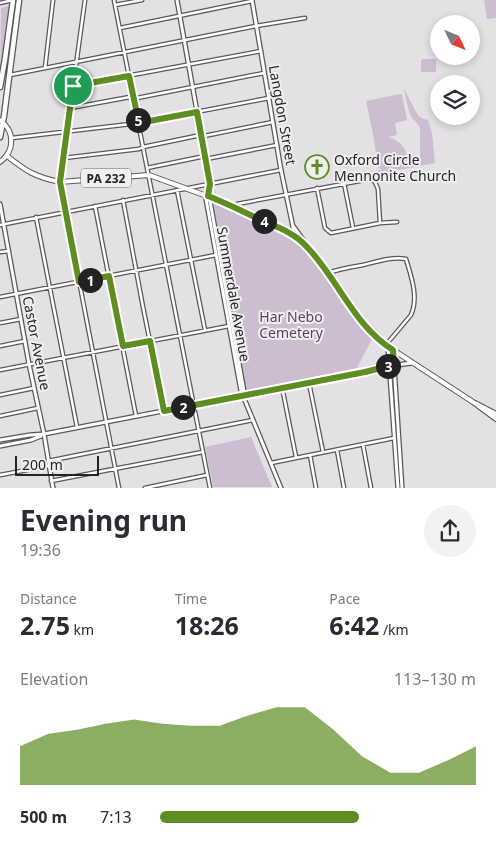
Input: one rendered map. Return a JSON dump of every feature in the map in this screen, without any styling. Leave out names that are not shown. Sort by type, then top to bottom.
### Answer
[{"type":"highway","points":[[0,87],[13,0]]},
{"type":"highway","points":[[0,137],[19,0]]},
{"type":"main road","name":"Summerdale Avenue","points":[[177,0],[210,184],[206,199],[244,391],[244,400],[281,488]]},
{"type":"main road","name":"Langdon Street","points":[[252,1],[281,170],[293,225],[293,234]]},
{"type":"main road","points":[[0,162],[10,151],[12,138],[2,121]]},
{"type":"main road","name":"PA 232","points":[[7,156],[32,174],[60,182],[149,175],[208,196],[293,234],[309,248],[367,329],[389,349],[473,402],[496,419]]},
{"type":"main road","name":"Castor Avenue","points":[[0,204],[2,224],[9,251],[53,488]]},
{"type":"main road","points":[[293,225],[309,248]]},
{"type":"main road","points":[[389,349],[398,488]]},
{"type":"main road","points":[[380,368],[389,349]]},
{"type":"main road","points":[[0,440],[30,434],[44,434],[194,406],[412,363]]},
{"type":"main road","name":"PA 232","points":[[473,402],[496,412]]},
{"type":"main road","points":[[0,446],[31,440],[44,434]]},
{"type":"main road","points":[[396,438],[402,488]]},
{"type":"street","points":[[0,2],[13,0]]},
{"type":"street","points":[[45,68],[53,0]]},
{"type":"street","points":[[85,0],[60,182],[119,488]]},
{"type":"street","points":[[114,0],[210,488]]},
{"type":"street","points":[[115,5],[142,0]]},
{"type":"street","points":[[120,28],[252,1]]},
{"type":"street","points":[[10,74],[305,18]]},
{"type":"street","points":[[73,86],[261,51]]},
{"type":"street","points":[[70,108],[130,97],[136,98],[264,73]]},
{"type":"street","points":[[12,138],[139,123],[269,98]]},
{"type":"street","points":[[64,158],[139,149],[143,146],[273,122]]},
{"type":"street","points":[[147,168],[277,145]]},
{"type":"street","points":[[2,224],[281,170]]},
{"type":"street","points":[[232,206],[367,179],[372,180],[377,186],[380,223]]},
{"type":"street","points":[[344,183],[354,229]]},
{"type":"street","points":[[317,188],[325,228],[330,233],[380,223],[397,222]]},
{"type":"street","points":[[176,190],[205,330]]},
{"type":"street","points":[[123,200],[164,411]]},
{"type":"street","points":[[95,206],[136,416]]},
{"type":"street","points":[[36,217],[77,427]]},
{"type":"street","points":[[0,252],[9,251]]},
{"type":"street","points":[[0,297],[218,254]]},
{"type":"street","points":[[328,273],[385,260],[406,258],[415,298],[413,309],[389,349]]},
{"type":"street","points":[[0,323],[21,319]]},
{"type":"street","points":[[0,370],[230,325]]},
{"type":"street","points":[[0,346],[25,341]]},
{"type":"street","points":[[309,382],[323,452]]},
{"type":"street","points":[[0,395],[34,388]]},
{"type":"street","points":[[282,388],[296,458]]},
{"type":"street","points":[[0,416],[38,408]]},
{"type":"street","points":[[48,461],[253,420]]},
{"type":"street","points":[[271,463],[396,438]]},
{"type":"street","points":[[363,444],[371,488]]},
{"type":"street","points":[[337,450],[344,488]]},
{"type":"street","points":[[52,482],[203,452]]},
{"type":"street","points":[[310,455],[316,488]]},
{"type":"street","points":[[0,475],[48,466]]},
{"type":"street","points":[[145,488],[208,475]]},
{"type":"green space","points":[[484,0],[496,0],[496,18],[487,19]]},
{"type":"green space","points":[[9,6],[2,69],[0,78],[1,8]]},
{"type":"green space","points":[[422,59],[430,59],[430,65],[436,65],[436,72],[421,72]]},
{"type":"green space","points":[[404,89],[418,115],[428,120],[432,133],[435,163],[378,174],[377,171],[382,169],[378,168],[366,101],[402,95],[407,120],[395,123],[397,135],[388,137],[403,146],[407,158],[406,164],[420,161],[420,128],[410,114]]},
{"type":"green space","name":"Har Nebo Cemetery","points":[[213,202],[289,237],[306,251],[372,339],[357,368],[246,391]]},
{"type":"green space","points":[[251,437],[272,487],[213,487],[205,447]]},
{"type":"place","name":"Oxford Circle Mennonite Church","points":[[317,167]]},
{"type":"route","points":[[129,76],[139,123],[197,112],[210,184],[208,196],[293,234],[303,242],[317,258],[367,329],[385,346],[393,350],[394,366],[164,411],[150,341],[123,346],[109,276],[79,282],[60,182],[73,86],[129,76]]}]
